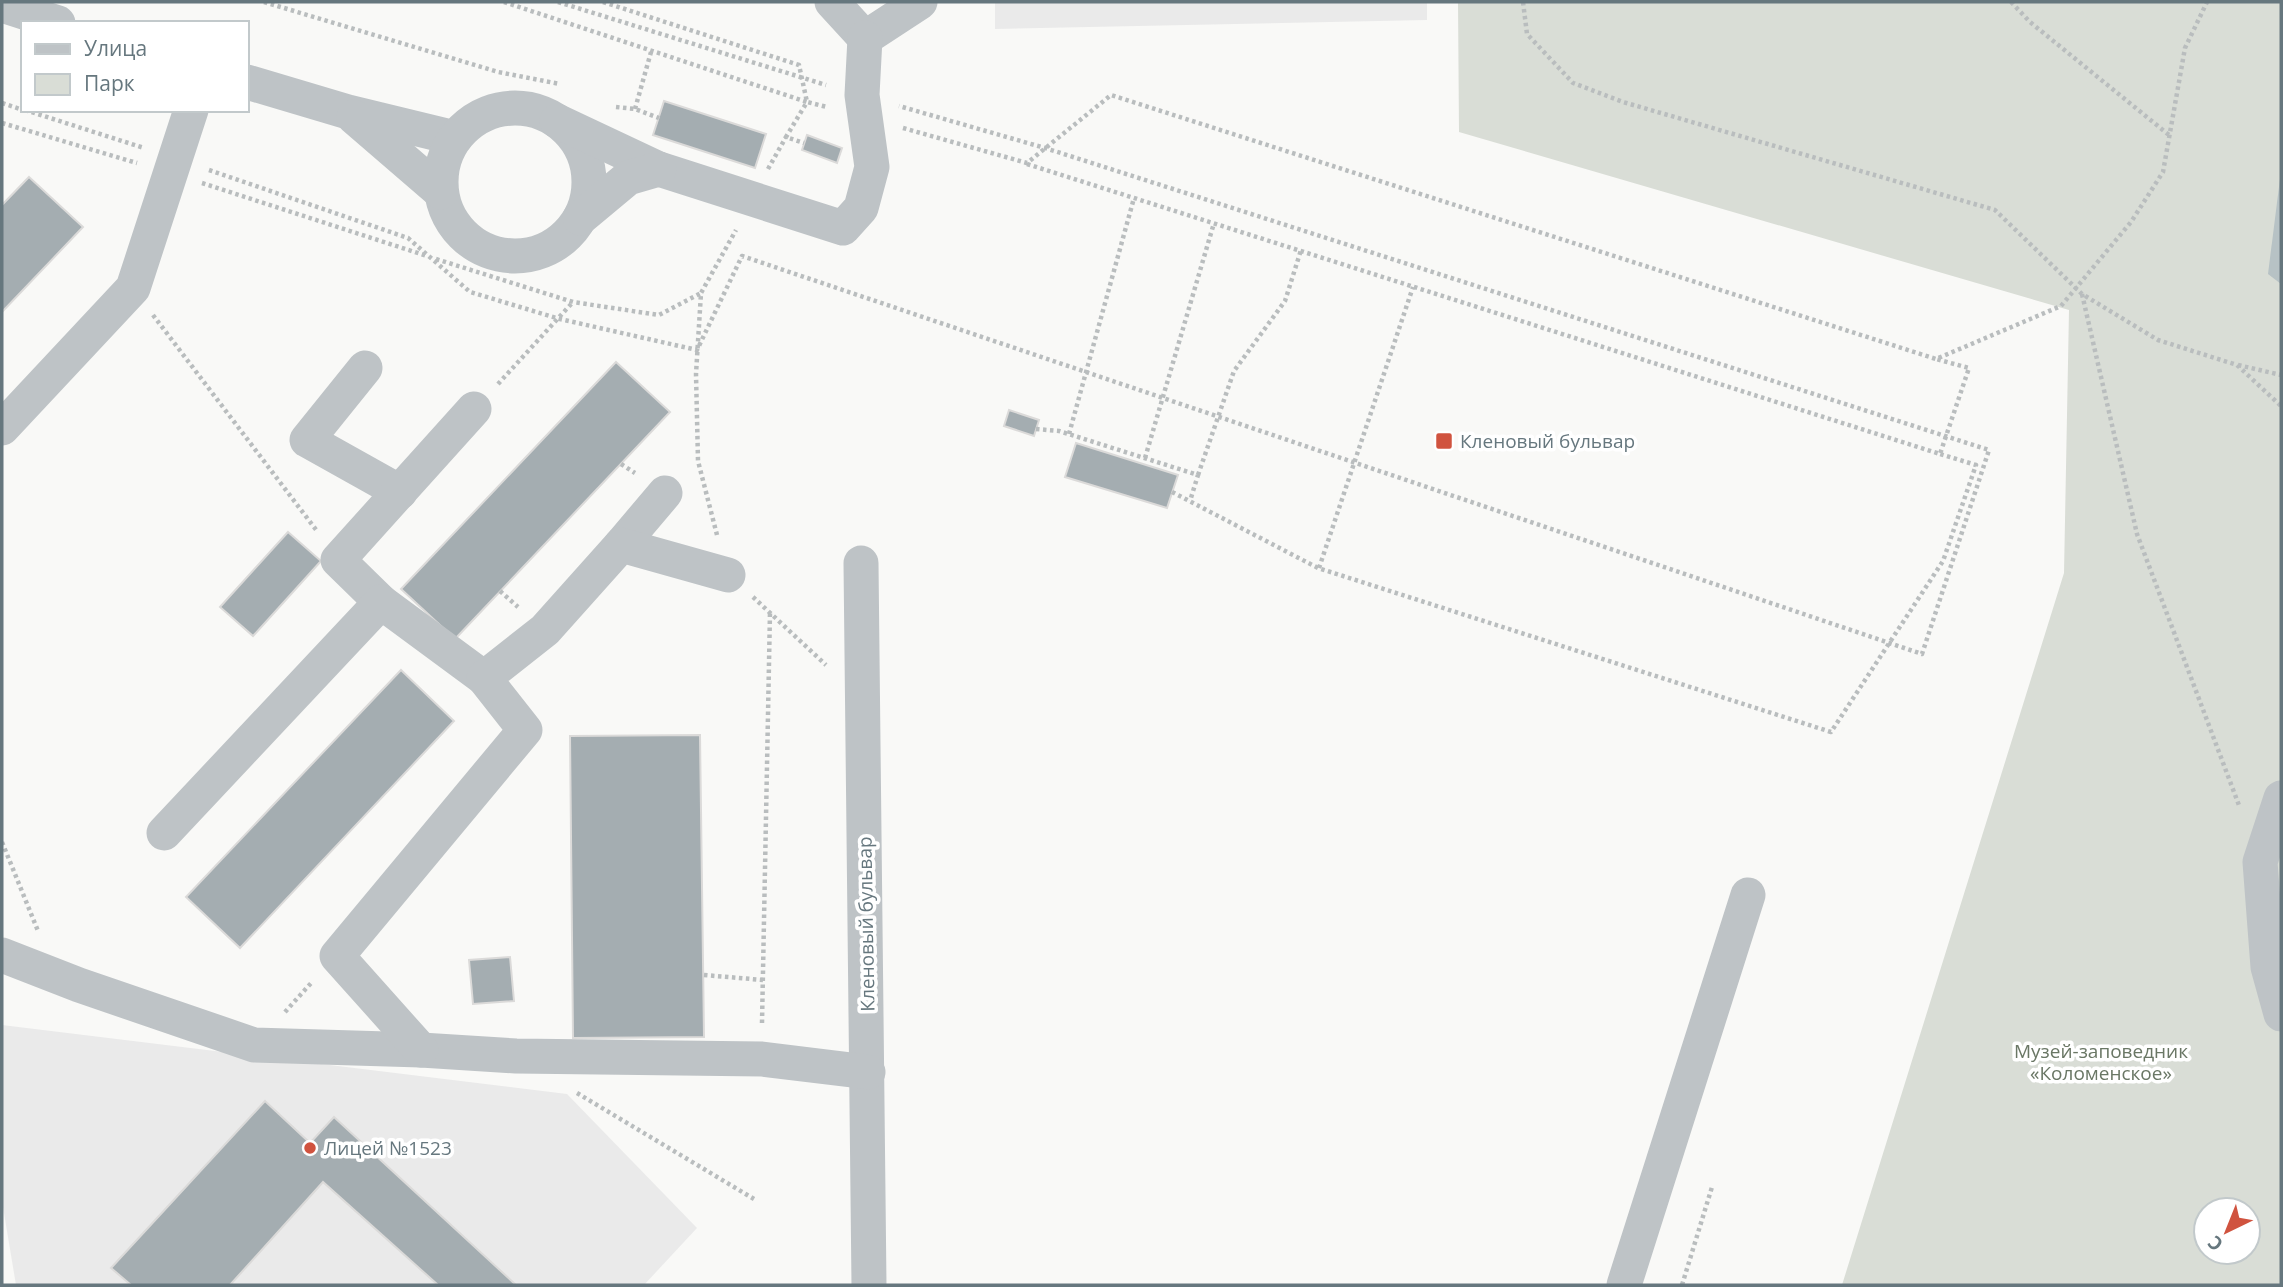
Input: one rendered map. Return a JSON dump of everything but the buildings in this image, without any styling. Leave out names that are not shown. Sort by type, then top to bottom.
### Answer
[{"type":"street","points":[[659,169],[628,178],[547,249],[517,256],[501,255],[473,243],[461,233],[452,221],[441,192],[444,161],[455,138],[469,123],[497,110],[529,109],[659,169],[842,228],[862,208],[872,167],[863,106],[865,38],[832,2]]},
{"type":"street","points":[[865,38],[920,2]]},
{"type":"street","points":[[2,5],[52,21]]},
{"type":"street","points":[[248,82],[348,112],[455,138]]},
{"type":"street","points":[[2,428],[133,288],[190,112]]},
{"type":"street","points":[[348,112],[441,192]]},
{"type":"street","points":[[557,121],[578,144],[589,173],[587,196],[580,218]]},
{"type":"street","points":[[365,368],[307,440],[400,492]]},
{"type":"street","points":[[421,1050],[337,956],[525,730],[484,678],[381,602],[338,560],[474,409]]},
{"type":"street","points":[[484,678],[545,631],[665,493]]},
{"type":"street","points":[[621,545],[728,575]]},
{"type":"street","name":"Кленовый бульвар","points":[[861,563],[869,1285]]},
{"type":"street","points":[[164,833],[381,602]]},
{"type":"street","points":[[2281,798],[2260,862],[2268,967],[2281,1014]]},
{"type":"street","points":[[1624,1285],[1748,895]]},
{"type":"street","points":[[2,955],[254,1045],[516,1056],[762,1059],[868,1072]]},
{"type":"path","points":[[264,2],[498,72],[553,81],[565,87]]},
{"type":"path","points":[[504,2],[807,102],[863,106],[1045,148],[1989,450],[1922,654],[742,256],[697,351]]},
{"type":"path","points":[[558,2],[801,77],[863,106],[1134,198],[1976,465],[1943,561],[1831,732],[1318,568],[1172,492]]},
{"type":"path","points":[[603,2],[799,65],[807,102],[786,137],[804,143]]},
{"type":"path","points":[[1523,2],[1527,34],[1573,82],[1623,102],[1994,210],[2082,294],[2158,340],[2237,365],[2281,375]]},
{"type":"path","points":[[2011,2],[2029,22],[2169,135]]},
{"type":"path","points":[[1936,359],[2061,306],[2131,222],[2163,172],[2185,48],[2207,2]]},
{"type":"path","points":[[635,109],[652,51]]},
{"type":"path","points":[[1027,163],[1111,95],[1969,368],[1940,454]]},
{"type":"path","points":[[2,103],[21,109]]},
{"type":"path","points":[[613,107],[635,109],[659,118]]},
{"type":"path","points":[[29,112],[433,258],[573,302],[659,315],[701,293],[697,351],[698,461],[728,575],[829,668]]},
{"type":"path","points":[[2,123],[173,166],[408,238],[470,292],[560,319],[697,351]]},
{"type":"path","points":[[1069,435],[1134,198]]},
{"type":"path","points":[[1145,458],[1214,223]]},
{"type":"path","points":[[1190,500],[1234,371],[1285,301],[1301,250]]},
{"type":"path","points":[[1318,568],[1413,287]]},
{"type":"path","points":[[133,288],[338,560]]},
{"type":"path","points":[[2082,294],[2137,534],[2240,809]]},
{"type":"path","points":[[474,409],[573,302]]},
{"type":"path","points":[[2237,365],[2281,406]]},
{"type":"path","points":[[1036,429],[1069,435],[1198,475]]},
{"type":"path","points":[[762,1059],[770,611]]},
{"type":"path","points":[[2,842],[58,977]]},
{"type":"path","points":[[254,1045],[337,956]]},
{"type":"path","points":[[704,975],[763,980]]},
{"type":"path","points":[[575,1092],[754,1199]]},
{"type":"path","points":[[1682,1285],[1712,1187]]},
{"type":"shaded area","points":[[995,2],[1427,2],[1427,20],[995,29]]},
{"type":"shaded area","points":[[2281,171],[2281,284],[2268,274]]},
{"type":"shaded area","name":"Лицей №1523","points":[[2,1025],[567,1094],[697,1228],[644,1285],[16,1285],[2,1201]]},
{"type":"green space","name":"Музей-заповедник «Коломенское»","points":[[1458,2],[2281,2],[2281,1285],[1842,1285],[2064,573],[2069,310],[1459,132]]},
{"type":"place","name":"Кленовый бульвар","points":[[1444,441]]},
{"type":"place","name":"Лицей №1523","points":[[310,1148]]}]
